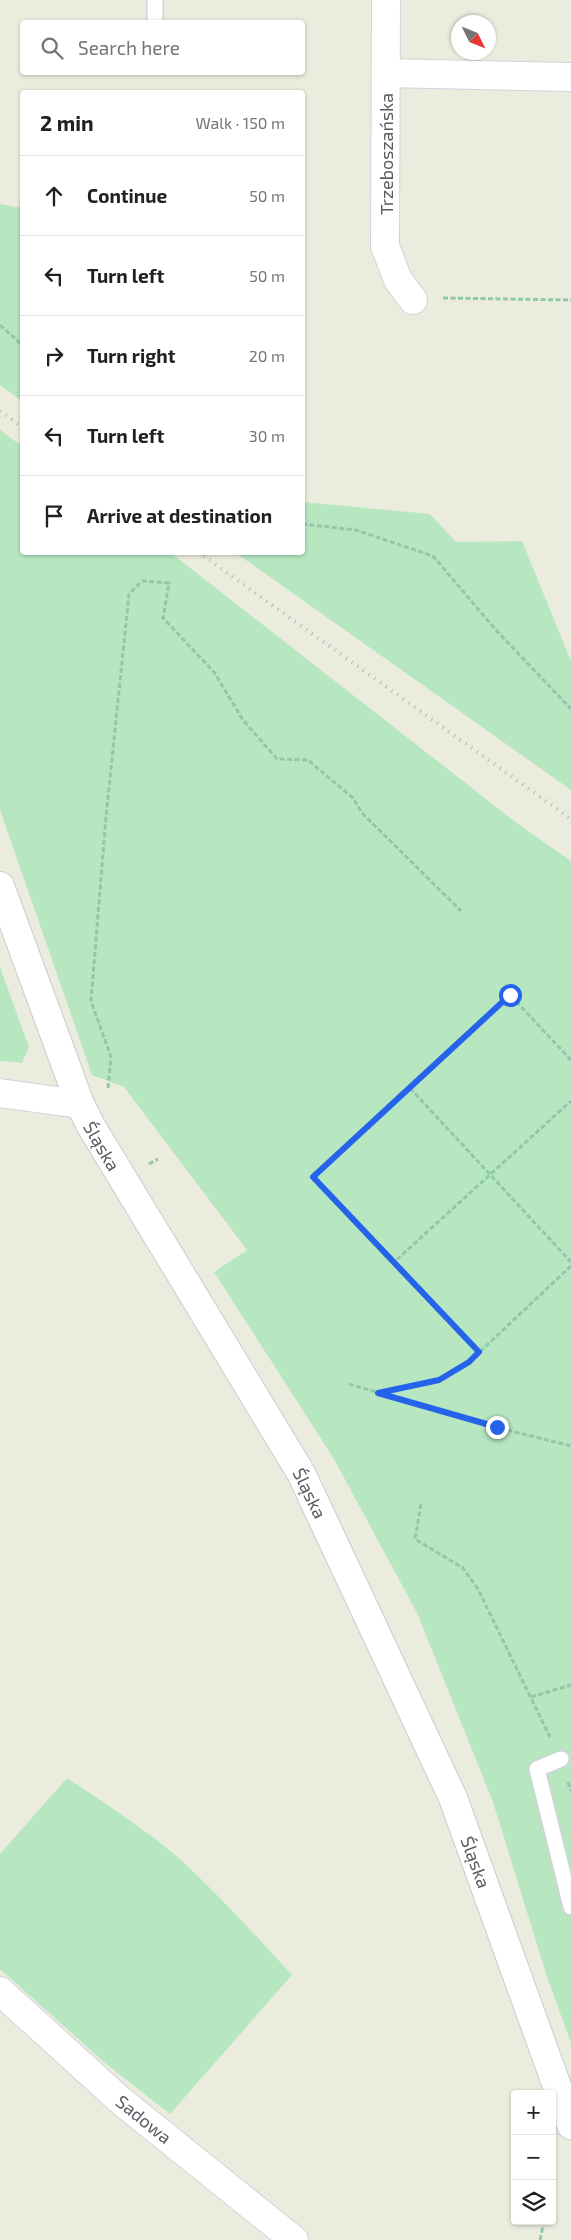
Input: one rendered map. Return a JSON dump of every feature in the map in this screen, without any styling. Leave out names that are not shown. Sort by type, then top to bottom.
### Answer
[{"type":"street","name":"Trzeboszańska","points":[[386,0],[385,246],[398,280],[413,300]]},
{"type":"street","points":[[387,73],[571,77]]},
{"type":"street","name":"Śląska","points":[[0,886],[80,1104],[90,1126],[304,1480],[453,1798],[571,2125]]},
{"type":"street","points":[[0,1093],[80,1104]]},
{"type":"street","name":"Sadowa","points":[[0,1990],[121,2100],[294,2240]]},
{"type":"lane","points":[[155,20],[156,0]]},
{"type":"lane","points":[[561,1759],[537,1769],[571,1906]]},
{"type":"path","points":[[413,300],[437,298],[571,300]]},
{"type":"path","points":[[0,325],[20,343]]},
{"type":"path","points":[[305,524],[356,530],[433,556],[495,629],[571,709]]},
{"type":"path","points":[[107,1096],[111,1057],[91,1001],[106,817],[129,594],[142,581],[169,583],[163,618],[214,672],[243,720],[277,758],[308,760],[353,798],[362,814],[461,911]]},
{"type":"path","points":[[479,1352],[392,1263],[313,1177],[510,995],[571,1060]]},
{"type":"path","points":[[410,1088],[571,1262]]},
{"type":"path","points":[[392,1263],[571,1101]]},
{"type":"path","points":[[378,1393],[439,1380],[469,1362],[571,1266]]},
{"type":"path","points":[[349,1384],[507,1430],[571,1446]]},
{"type":"path","points":[[421,1504],[415,1539],[463,1568],[478,1589],[561,1759],[571,1791]]},
{"type":"path","points":[[531,1697],[571,1685]]},
{"type":"path","points":[[540,2240],[543,2225]]},
{"type":"green space","points":[[0,204],[20,208],[20,400],[0,385]]},
{"type":"green space","points":[[0,430],[20,445],[20,555],[174,555],[518,824],[571,861],[571,2043],[547,1977],[493,1802],[417,1613],[334,1459],[214,1272],[247,1250],[124,1087],[92,1075],[0,810]]},
{"type":"green space","points":[[305,502],[430,514],[456,542],[522,541],[571,661],[571,790],[239,555],[305,555]]},
{"type":"green space","points":[[0,967],[29,1047],[22,1063],[0,1061]]},
{"type":"green space","points":[[67,1778],[141,1828],[182,1861],[292,1975],[170,2114],[105,2063],[0,1969],[0,1854]]},
{"type":"railway","points":[[0,411],[20,426]]},
{"type":"railway","points":[[202,555],[571,819]]},
{"type":"route","points":[[497,1427],[378,1393],[439,1380],[469,1362],[479,1352],[392,1263],[313,1177],[510,995]]}]
